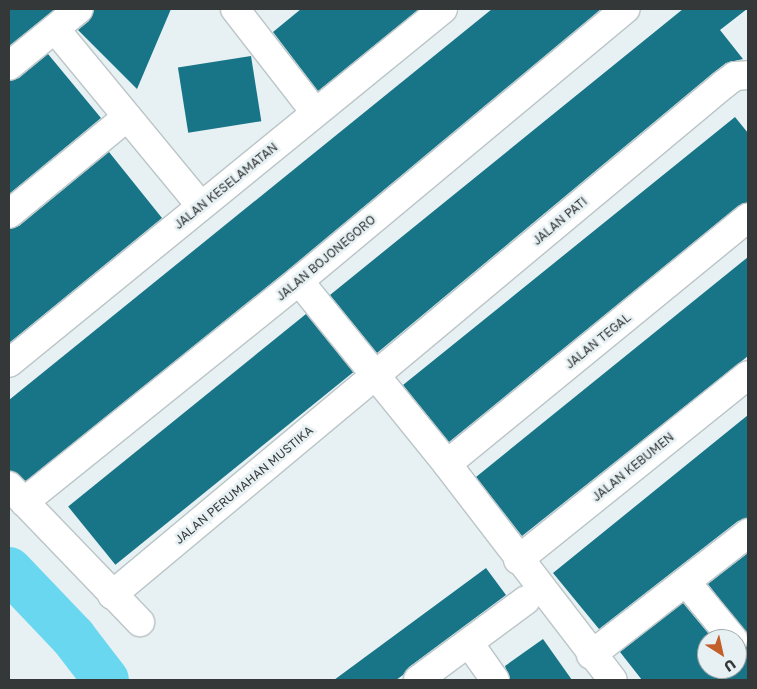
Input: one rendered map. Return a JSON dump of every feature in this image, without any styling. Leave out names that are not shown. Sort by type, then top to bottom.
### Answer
[{"type":"street","points":[[9,66],[79,9]]},
{"type":"street","name":"JALAN KESELAMATAN","points":[[9,363],[443,9]]},
{"type":"street","name":"JALAN BOJONEGORO","points":[[16,494],[299,281],[625,9]]},
{"type":"street","points":[[245,12],[315,112]]},
{"type":"street","points":[[55,29],[200,206]]},
{"type":"street","name":"JALAN PATI","points":[[376,375],[723,84],[735,76],[747,74]]},
{"type":"street","points":[[9,214],[127,117]]},
{"type":"street","name":"JALAN TEGAL","points":[[447,464],[748,218]]},
{"type":"street","points":[[299,281],[447,464],[518,560],[613,680]]},
{"type":"street","name":"JALAN PERUMAHAN MUSTIKA","points":[[112,595],[376,375]]},
{"type":"street","name":"JALAN KEBUMEN","points":[[518,560],[748,375]]},
{"type":"street","points":[[16,494],[140,622]]},
{"type":"street","points":[[592,655],[748,533]]},
{"type":"street","points":[[686,582],[725,629]]},
{"type":"street","points":[[418,680],[526,600]]},
{"type":"street","points":[[469,643],[495,680]]},
{"type":"building","points":[[9,9],[55,9],[9,46]]},
{"type":"building","points":[[94,9],[171,9],[137,89],[78,30],[89,21]]},
{"type":"building","points":[[301,9],[419,9],[318,91],[273,32]]},
{"type":"building","points":[[492,9],[601,9],[289,269],[26,481],[9,471],[9,400]]},
{"type":"building","points":[[683,9],[747,9],[720,30],[743,59],[726,63],[713,73],[377,353],[330,295]]},
{"type":"building","points":[[48,54],[101,118],[9,194],[9,81],[19,78]]},
{"type":"building","points":[[251,56],[261,121],[188,133],[178,68]]},
{"type":"building","points":[[735,117],[748,133],[748,203],[738,206],[449,442],[403,385]]},
{"type":"building","points":[[109,152],[162,218],[9,343],[9,229],[19,226]]},
{"type":"building","points":[[748,257],[748,356],[522,536],[476,477]]},
{"type":"building","points":[[306,314],[353,372],[115,565],[68,507]]},
{"type":"building","points":[[748,415],[748,518],[738,521],[599,629],[553,573]]},
{"type":"building","points":[[748,553],[748,636],[747,629],[743,629],[708,584]]},
{"type":"building","points":[[486,568],[506,595],[409,667],[403,675],[396,680],[334,680]]},
{"type":"building","points":[[683,603],[705,629],[697,629],[697,679],[747,679],[748,639],[748,680],[642,680],[620,652]]},
{"type":"building","points":[[543,639],[572,680],[510,680],[505,666]]},
{"type":"waterway","points":[[9,570],[73,637],[106,680]]}]
